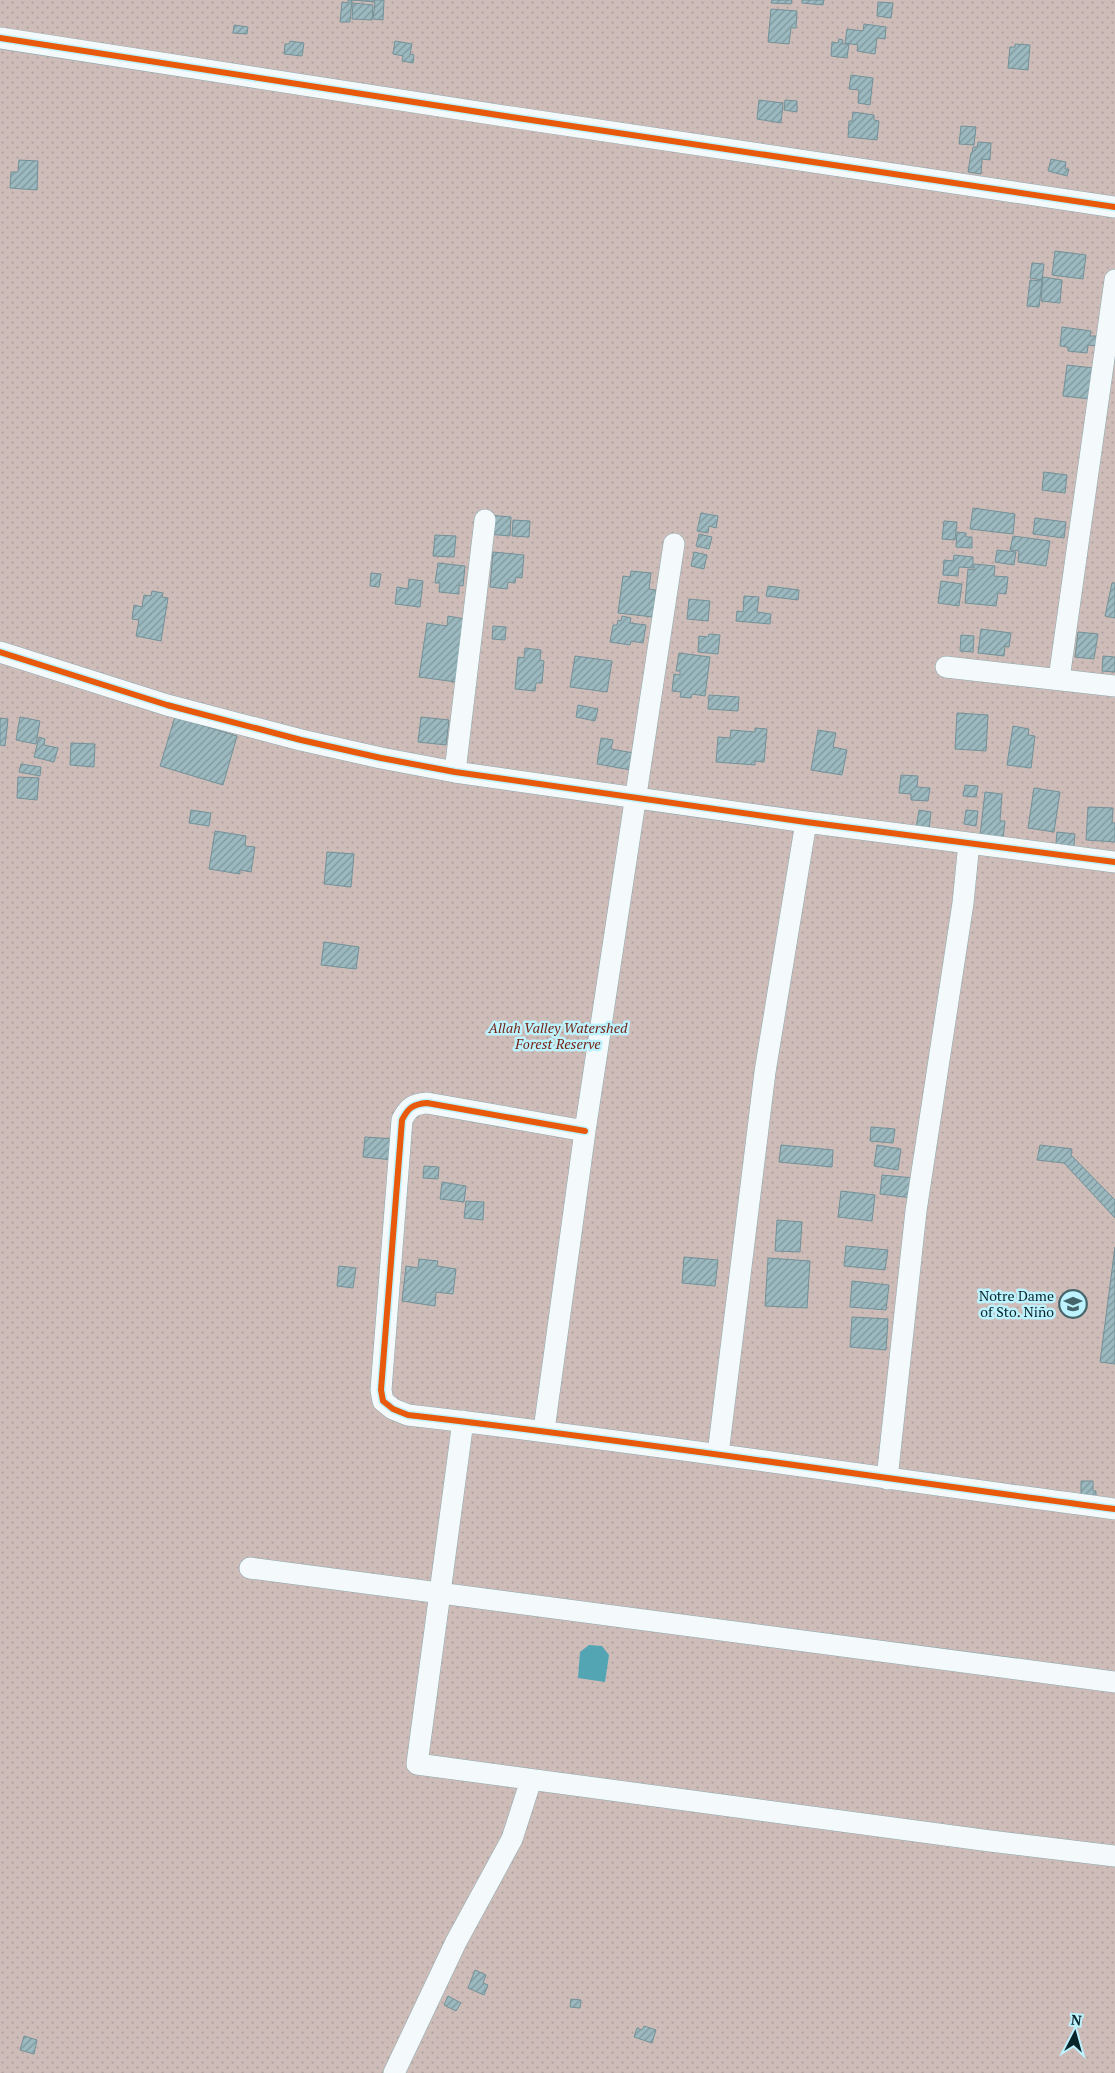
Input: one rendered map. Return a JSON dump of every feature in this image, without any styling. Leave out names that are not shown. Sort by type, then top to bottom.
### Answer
[{"type":"street","points":[[0,38],[540,122],[1115,207]]},
{"type":"street","points":[[1059,679],[1115,280]]},
{"type":"street","points":[[455,772],[485,520]]},
{"type":"street","points":[[544,1430],[585,1130],[674,544]]},
{"type":"street","points":[[0,652],[167,705],[301,740],[455,772],[806,822],[1115,862]]},
{"type":"street","points":[[946,667],[1115,686]]},
{"type":"street","points":[[718,1454],[765,1072],[806,822]]},
{"type":"street","points":[[887,1480],[916,1211],[964,903],[969,842]]},
{"type":"street","points":[[585,1130],[426,1103],[415,1104],[406,1110],[402,1120],[381,1390],[383,1401],[393,1409],[408,1415],[544,1430],[887,1480],[1115,1510]]},
{"type":"street","points":[[463,1421],[418,1764],[1115,1856]]},
{"type":"street","points":[[250,1568],[1115,1682]]},
{"type":"street","points":[[394,2073],[456,1942],[512,1839],[531,1780]]},
{"type":"green space","name":"Allah Valley Watershed Forest Reserve","points":[[0,0],[1115,0],[1115,2073],[0,2073]]},
{"type":"water","points":[[589,1645],[602,1646],[609,1655],[605,1682],[578,1678],[580,1652]]},
{"type":"building","points":[[348,0],[352,0],[350,22],[340,22],[342,2],[348,3]]},
{"type":"building","points":[[352,0],[384,0],[383,20],[373,19],[375,2]]},
{"type":"building","points":[[772,0],[792,0],[791,4],[771,3]]},
{"type":"building","points":[[802,0],[824,0],[823,5],[802,3]]},
{"type":"building","points":[[878,2],[893,3],[891,18],[877,16]]},
{"type":"building","points":[[353,3],[373,5],[372,20],[352,19]]},
{"type":"building","points":[[771,9],[797,11],[796,28],[791,28],[789,44],[768,42]]},
{"type":"building","points":[[864,24],[886,27],[885,39],[877,38],[875,54],[857,51],[858,45],[845,43],[847,29],[863,31]]},
{"type":"building","points":[[234,25],[248,27],[247,34],[233,33]]},
{"type":"building","points":[[839,39],[843,40],[842,44],[849,44],[847,58],[831,56],[832,42],[838,43]]},
{"type":"building","points":[[290,41],[304,43],[302,56],[284,54],[285,44],[289,44]]},
{"type":"building","points":[[395,41],[412,44],[410,54],[414,55],[413,63],[402,61],[403,56],[393,54]]},
{"type":"building","points":[[1015,44],[1030,45],[1028,70],[1008,68],[1010,47],[1015,47]]},
{"type":"building","points":[[851,75],[873,78],[870,105],[858,103],[859,90],[849,89]]},
{"type":"building","points":[[759,100],[783,103],[781,123],[757,119]]},
{"type":"building","points":[[785,100],[797,101],[797,112],[784,110]]},
{"type":"building","points":[[853,112],[874,115],[874,120],[879,121],[877,140],[848,137],[849,121],[852,121]]},
{"type":"building","points":[[961,126],[976,127],[974,145],[959,144]]},
{"type":"building","points":[[978,142],[991,143],[990,160],[982,159],[981,174],[968,172],[973,147],[977,147]]},
{"type":"building","points":[[1051,159],[1066,162],[1065,169],[1069,169],[1067,176],[1048,171]]},
{"type":"building","points":[[19,160],[38,161],[37,190],[10,188],[11,172],[18,172]]},
{"type":"building","points":[[1055,251],[1086,255],[1083,279],[1052,275]]},
{"type":"building","points":[[1032,263],[1044,264],[1042,280],[1030,278]]},
{"type":"building","points":[[1043,277],[1062,280],[1060,303],[1041,301]]},
{"type":"building","points":[[1030,280],[1042,281],[1039,307],[1027,306]]},
{"type":"building","points":[[1062,327],[1091,331],[1090,336],[1097,336],[1096,346],[1088,345],[1087,353],[1068,351],[1068,347],[1060,346]]},
{"type":"building","points":[[1067,365],[1093,368],[1090,399],[1063,396]]},
{"type":"building","points":[[1044,472],[1067,475],[1065,493],[1042,490]]},
{"type":"building","points":[[973,508],[1015,514],[1013,534],[970,529]]},
{"type":"building","points":[[701,513],[718,516],[716,528],[709,526],[708,533],[697,531]]},
{"type":"building","points":[[488,515],[511,517],[510,536],[487,534]]},
{"type":"building","points":[[1035,518],[1066,522],[1064,538],[1033,534]]},
{"type":"building","points":[[513,520],[530,521],[529,537],[512,536]]},
{"type":"building","points":[[944,521],[957,522],[955,540],[942,539]]},
{"type":"building","points":[[957,532],[966,533],[966,537],[972,537],[972,548],[956,547]]},
{"type":"building","points":[[699,534],[712,537],[709,549],[696,546]]},
{"type":"building","points":[[435,535],[456,536],[454,557],[433,556]]},
{"type":"building","points":[[1013,536],[1050,541],[1046,566],[1018,562],[1019,551],[1010,550]]},
{"type":"building","points":[[997,550],[1016,552],[1014,565],[995,562]]},
{"type":"building","points":[[493,552],[524,555],[522,578],[516,577],[515,583],[508,582],[507,589],[490,587]]},
{"type":"building","points":[[694,552],[707,555],[704,569],[691,566]]},
{"type":"building","points":[[954,555],[973,557],[973,568],[959,567],[958,576],[943,575],[944,560],[953,561]]},
{"type":"building","points":[[438,563],[465,566],[463,586],[459,585],[459,594],[439,592],[440,583],[435,583]]},
{"type":"building","points":[[974,564],[995,566],[994,576],[1008,577],[1006,594],[998,593],[996,606],[965,603],[968,569],[974,570]]},
{"type":"building","points":[[631,571],[651,573],[649,589],[656,590],[653,617],[618,613],[623,576],[630,577]]},
{"type":"building","points":[[371,573],[381,574],[379,587],[370,586]]},
{"type":"building","points":[[409,579],[423,581],[420,607],[395,604],[397,587],[408,589]]},
{"type":"building","points":[[941,581],[962,584],[959,606],[938,603]]},
{"type":"building","points":[[1112,583],[1115,583],[1115,618],[1105,616]]},
{"type":"building","points":[[768,586],[799,590],[798,600],[766,596]]},
{"type":"building","points":[[152,591],[163,593],[162,597],[168,598],[161,641],[136,636],[139,620],[132,619],[134,605],[142,607],[144,595],[151,596]]},
{"type":"building","points":[[744,596],[759,597],[757,612],[771,614],[770,624],[736,621],[737,611],[743,612]]},
{"type":"building","points":[[689,599],[710,601],[708,621],[687,619]]},
{"type":"building","points":[[448,616],[465,619],[456,682],[419,677],[427,623],[447,626]]},
{"type":"building","points":[[622,616],[631,618],[630,623],[646,625],[643,643],[631,641],[630,645],[610,642],[613,625],[617,625],[618,620],[621,621]]},
{"type":"building","points":[[493,626],[506,627],[505,640],[492,639]]},
{"type":"building","points":[[981,629],[1011,633],[1009,647],[1005,646],[1004,656],[978,653]]},
{"type":"building","points":[[1078,632],[1098,634],[1094,659],[1075,657]]},
{"type":"building","points":[[709,634],[720,635],[718,654],[698,652],[699,636],[708,637]]},
{"type":"building","points":[[961,635],[974,636],[973,652],[960,651]]},
{"type":"building","points":[[525,648],[541,650],[540,660],[544,661],[542,683],[536,683],[535,691],[515,689],[518,657],[524,658]]},
{"type":"building","points":[[679,653],[710,657],[705,696],[692,694],[691,698],[680,697],[681,692],[672,691],[674,674],[680,675],[680,671],[676,671]]},
{"type":"building","points":[[575,656],[612,661],[607,692],[570,687]]},
{"type":"building","points":[[1103,656],[1115,657],[1115,672],[1102,671]]},
{"type":"building","points":[[709,695],[739,697],[738,711],[708,709]]},
{"type":"building","points":[[578,705],[598,709],[595,721],[576,717]]},
{"type":"building","points":[[957,713],[988,715],[986,751],[955,749]]},
{"type":"building","points":[[20,717],[40,721],[36,744],[16,740]]},
{"type":"building","points":[[175,717],[237,736],[223,785],[160,766]]},
{"type":"building","points":[[421,717],[449,720],[446,745],[418,742]]},
{"type":"building","points":[[0,718],[8,719],[5,746],[0,745]]},
{"type":"building","points":[[1013,726],[1029,729],[1028,735],[1035,736],[1031,768],[1007,765]]},
{"type":"building","points":[[755,728],[767,729],[764,762],[755,761],[755,765],[716,762],[718,737],[730,738],[731,730],[755,732]]},
{"type":"building","points":[[818,730],[836,733],[833,747],[847,750],[842,775],[811,770]]},
{"type":"building","points":[[39,737],[45,739],[44,745],[58,748],[54,762],[34,757]]},
{"type":"building","points":[[601,738],[613,740],[611,749],[634,753],[631,770],[597,764]]},
{"type":"building","points":[[71,743],[95,744],[94,767],[70,765]]},
{"type":"building","points":[[21,764],[41,767],[40,776],[19,772]]},
{"type":"building","points":[[901,775],[918,776],[917,787],[930,788],[928,801],[911,800],[911,794],[899,793]]},
{"type":"building","points":[[18,777],[39,778],[37,800],[17,798]]},
{"type":"building","points":[[965,785],[978,786],[976,797],[963,796]]},
{"type":"building","points":[[1034,788],[1060,792],[1054,832],[1028,828]]},
{"type":"building","points":[[985,792],[1002,794],[1000,821],[1005,821],[1003,838],[980,836]]},
{"type":"building","points":[[1088,807],[1113,808],[1112,823],[1115,823],[1115,842],[1086,840]]},
{"type":"building","points":[[191,810],[211,813],[209,826],[189,823]]},
{"type":"building","points":[[919,810],[931,812],[929,829],[916,828]]},
{"type":"building","points":[[966,810],[978,811],[976,826],[964,824]]},
{"type":"building","points":[[215,831],[246,836],[245,846],[255,847],[251,872],[240,870],[240,874],[209,869]]},
{"type":"building","points":[[1057,832],[1075,834],[1073,855],[1055,853]]},
{"type":"building","points":[[327,852],[354,854],[351,887],[324,884]]},
{"type":"building","points":[[324,942],[359,947],[356,969],[321,965]]},
{"type":"building","points":[[871,1127],[895,1129],[893,1143],[870,1141]]},
{"type":"building","points":[[365,1137],[395,1139],[393,1160],[363,1157]]},
{"type":"building","points":[[781,1145],[833,1150],[832,1167],[779,1162]]},
{"type":"building","points":[[877,1145],[901,1149],[898,1170],[874,1166]]},
{"type":"building","points":[[1040,1145],[1072,1149],[1071,1155],[1115,1200],[1115,1218],[1064,1163],[1037,1160]]},
{"type":"building","points":[[424,1166],[439,1167],[438,1179],[423,1178]]},
{"type":"building","points":[[882,1175],[914,1178],[912,1198],[880,1194]]},
{"type":"building","points":[[442,1182],[466,1186],[464,1202],[440,1199]]},
{"type":"building","points":[[841,1191],[875,1195],[872,1221],[838,1217]]},
{"type":"building","points":[[466,1201],[484,1202],[483,1220],[464,1218]]},
{"type":"building","points":[[777,1220],[802,1222],[800,1252],[775,1251]]},
{"type":"building","points":[[846,1246],[888,1250],[885,1270],[844,1266]]},
{"type":"building","points":[[1115,1247],[1115,1364],[1100,1362]]},
{"type":"building","points":[[684,1257],[718,1260],[715,1286],[682,1283]]},
{"type":"building","points":[[768,1258],[810,1261],[807,1308],[765,1306]]},
{"type":"building","points":[[419,1259],[438,1261],[437,1266],[456,1269],[453,1294],[436,1292],[435,1306],[402,1301],[406,1266],[418,1268]]},
{"type":"building","points":[[339,1266],[356,1268],[353,1288],[337,1286]]},
{"type":"building","points":[[852,1281],[889,1285],[886,1310],[850,1307]]},
{"type":"building","points":[[852,1317],[888,1319],[886,1350],[850,1347]]},
{"type":"building","points":[[1081,1481],[1093,1481],[1093,1491],[1096,1491],[1096,1499],[1081,1498]]},
{"type":"building","points":[[475,1970],[486,1975],[483,1983],[488,1985],[484,1995],[468,1988]]},
{"type":"building","points":[[448,1996],[461,2003],[456,2011],[444,2005]]},
{"type":"building","points":[[571,1999],[581,2000],[580,2008],[570,2007]]},
{"type":"building","points":[[644,2026],[656,2030],[652,2043],[634,2037],[637,2028],[642,2030]]},
{"type":"building","points":[[24,2036],[37,2040],[34,2054],[20,2050]]},
{"type":"cycle path","points":[[0,38],[511,117],[1115,207]]},
{"type":"cycle path","points":[[0,652],[167,705],[301,740],[455,772],[806,822],[1115,862]]},
{"type":"cycle path","points":[[585,1131],[427,1103],[418,1104],[406,1112],[402,1120],[381,1390],[383,1401],[393,1409],[408,1415],[673,1448],[1115,1509]]},
{"type":"place","name":"Notre Dame of Sto. Niño","points":[[1073,1304]]}]
